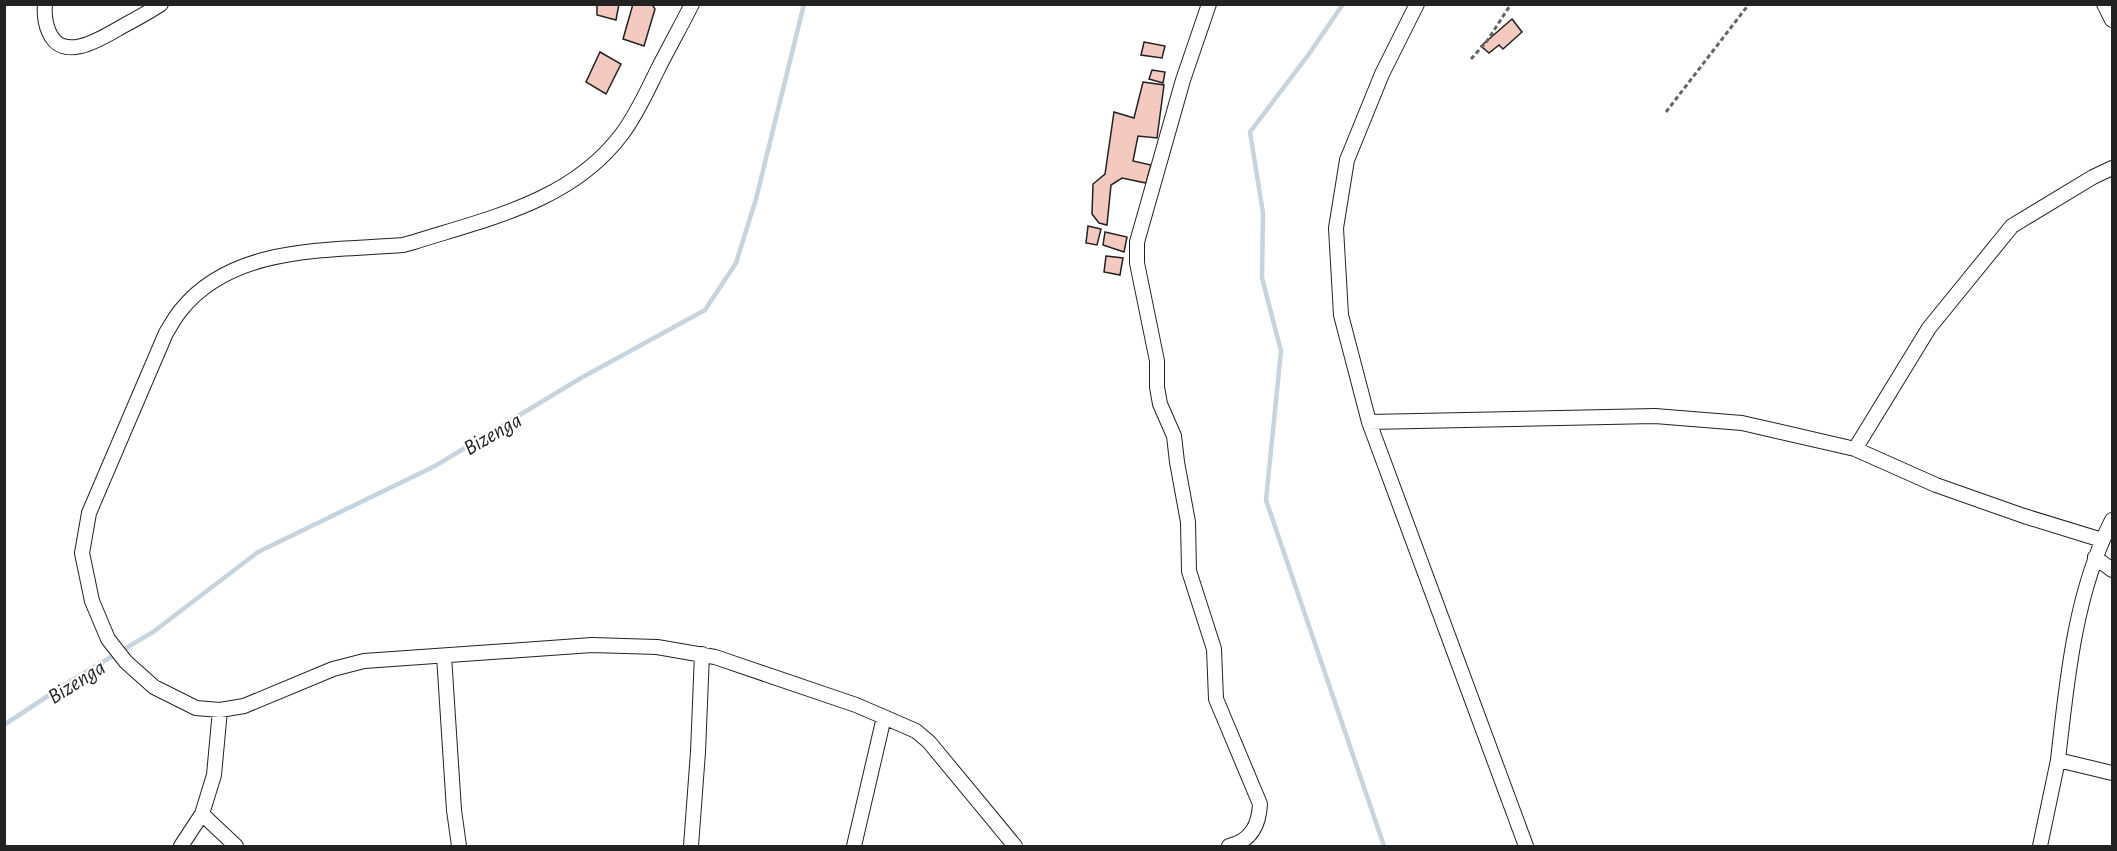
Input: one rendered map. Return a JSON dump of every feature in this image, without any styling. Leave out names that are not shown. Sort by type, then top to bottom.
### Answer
[{"type":"street","points":[[45,4],[44,14],[50,35],[63,45],[73,47],[97,41],[161,4]]},
{"type":"street","points":[[692,4],[635,113],[621,135],[582,176],[558,191],[533,203],[402,245],[284,255],[247,265],[224,274],[181,309],[166,333],[89,513],[82,553],[92,601],[108,639],[126,662],[154,687],[196,708],[220,710],[244,706],[333,669],[378,660],[592,645],[657,647],[702,654],[856,705],[916,731],[929,742],[1015,846]]},
{"type":"street","points":[[1209,4],[1183,80],[1136,252],[1157,361],[1157,387],[1160,404],[1174,436],[1188,522],[1190,571],[1214,649],[1216,699],[1260,804],[1260,819],[1253,832],[1246,840],[1229,846]]},
{"type":"street","points":[[1417,4],[1382,74],[1347,160],[1336,228],[1341,315],[1369,422],[1526,846]]},
{"type":"street","points":[[2104,4],[2112,20]]},
{"type":"street","points":[[1855,449],[1929,328],[2012,226],[2112,168]]},
{"type":"street","points":[[1369,422],[1655,416],[1743,423],[1855,449],[1936,485],[2102,540]]},
{"type":"street","points":[[2040,846],[2058,760],[2075,641],[2096,557],[2112,519]]},
{"type":"street","points":[[2096,557],[2112,570]]},
{"type":"street","points":[[691,846],[702,654]]},
{"type":"street","points":[[444,656],[454,810],[459,846]]},
{"type":"street","points":[[181,846],[202,814],[214,775],[220,710]]},
{"type":"street","points":[[854,846],[884,717]]},
{"type":"street","points":[[2058,760],[2112,773]]},
{"type":"street","points":[[202,814],[236,846]]},
{"type":"path","points":[[1471,59],[1488,41],[1511,4]]},
{"type":"path","points":[[1666,112],[1749,4]]},
{"type":"building","points":[[597,4],[619,4],[616,20],[597,15]]},
{"type":"building","points":[[633,4],[652,4],[655,9],[644,46],[623,39]]},
{"type":"building","points":[[1512,19],[1522,32],[1503,49],[1499,45],[1489,53],[1481,46]]},
{"type":"building","points":[[1144,42],[1165,46],[1162,58],[1141,55]]},
{"type":"building","points":[[600,52],[621,64],[606,94],[586,82]]},
{"type":"building","points":[[1152,70],[1165,72],[1163,83],[1149,79]]},
{"type":"building","points":[[1143,82],[1164,85],[1157,138],[1138,136],[1133,161],[1151,165],[1146,183],[1122,178],[1111,185],[1107,225],[1099,223],[1092,214],[1093,184],[1105,174],[1114,112],[1134,118]]},
{"type":"building","points":[[1088,226],[1101,229],[1097,245],[1086,243]]},
{"type":"building","points":[[1105,232],[1127,237],[1124,252],[1103,245]]},
{"type":"building","points":[[1106,256],[1123,258],[1120,275],[1104,272]]},
{"type":"waterway","name":"Bizenga","points":[[4,725],[69,682],[153,632],[258,552],[435,466],[581,378],[705,310],[736,263],[756,199],[804,4]]},
{"type":"waterway","points":[[1343,4],[1309,54],[1250,132],[1263,213],[1262,278],[1281,351],[1266,500],[1384,846]]}]
